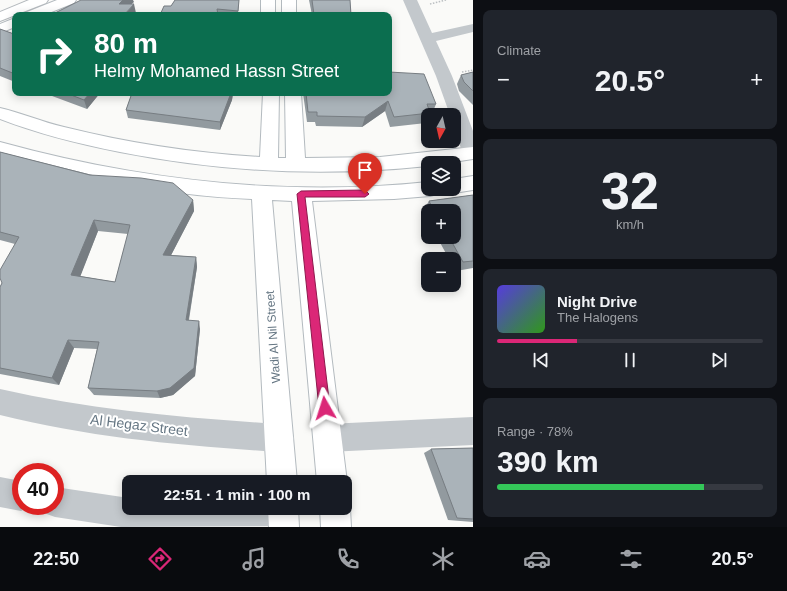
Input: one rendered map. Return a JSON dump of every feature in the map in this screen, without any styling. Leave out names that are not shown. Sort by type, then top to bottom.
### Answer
[{"type":"street","points":[[34,12],[41,0]]},
{"type":"street","points":[[36,12],[69,0]]},
{"type":"street","points":[[268,0],[268,12]]},
{"type":"street","points":[[289,0],[290,12]]},
{"type":"street","points":[[0,113],[49,129],[123,147],[212,159],[296,164],[369,164],[439,158],[473,153],[444,76],[410,0]]},
{"type":"street","points":[[0,17],[12,16]]},
{"type":"street","points":[[0,28],[12,23]]},
{"type":"street","points":[[428,38],[473,28]]},
{"type":"street","points":[[269,163],[271,96]]},
{"type":"street","points":[[293,96],[296,164]]},
{"type":"street","points":[[0,148],[39,160],[90,172],[137,180],[203,188],[262,193],[301,194],[365,194],[421,190]]},
{"type":"street","points":[[461,185],[473,184]]},
{"type":"street","name":"Wadi Al Nil Street","points":[[262,193],[282,475]]},
{"type":"street","points":[[301,194],[331,475]]},
{"type":"street","name":"Al Hegaz Street","points":[[0,402],[96,421],[187,432],[280,438]]},
{"type":"street","points":[[328,438],[473,430]]},
{"type":"street","points":[[0,492],[12,494]]},
{"type":"street","points":[[64,503],[112,511],[197,520],[284,520]]},
{"type":"street","points":[[335,515],[336,527]]},
{"type":"building","points":[[81,0],[123,0],[119,4],[134,4],[127,12],[57,12]]},
{"type":"building","points":[[175,0],[239,0],[238,11],[217,9],[218,12],[161,12],[164,6],[171,6]]},
{"type":"building","points":[[312,0],[350,0],[351,12],[314,12]]},
{"type":"building","points":[[0,29],[12,33],[12,73],[0,68]]},
{"type":"building","points":[[392,72],[424,74],[436,104],[427,104],[428,108],[421,108],[421,114],[394,117],[388,101],[365,117],[317,116],[317,112],[308,112],[306,96],[392,96]]},
{"type":"building","points":[[473,72],[473,91],[464,82],[461,75]]},
{"type":"building","points":[[74,96],[87,96],[84,100]]},
{"type":"building","points":[[131,96],[230,96],[220,122],[126,110]]},
{"type":"building","points":[[0,152],[90,175],[141,178],[173,183],[193,200],[163,255],[196,257],[186,320],[199,321],[194,368],[170,388],[157,391],[88,388],[99,342],[68,340],[52,378],[0,368],[0,287],[2,283],[0,278],[0,270],[19,237],[0,232]],"holes":[[[94,220],[130,225],[115,282],[71,275]]]},
{"type":"building","points":[[473,195],[473,261],[463,262],[461,258],[461,252],[457,252],[453,244],[461,244],[461,204],[430,204],[429,201]]},
{"type":"building","points":[[473,448],[473,519],[457,518],[431,449]]},
{"type":"route","points":[[325,408],[301,194],[365,194]]}]
